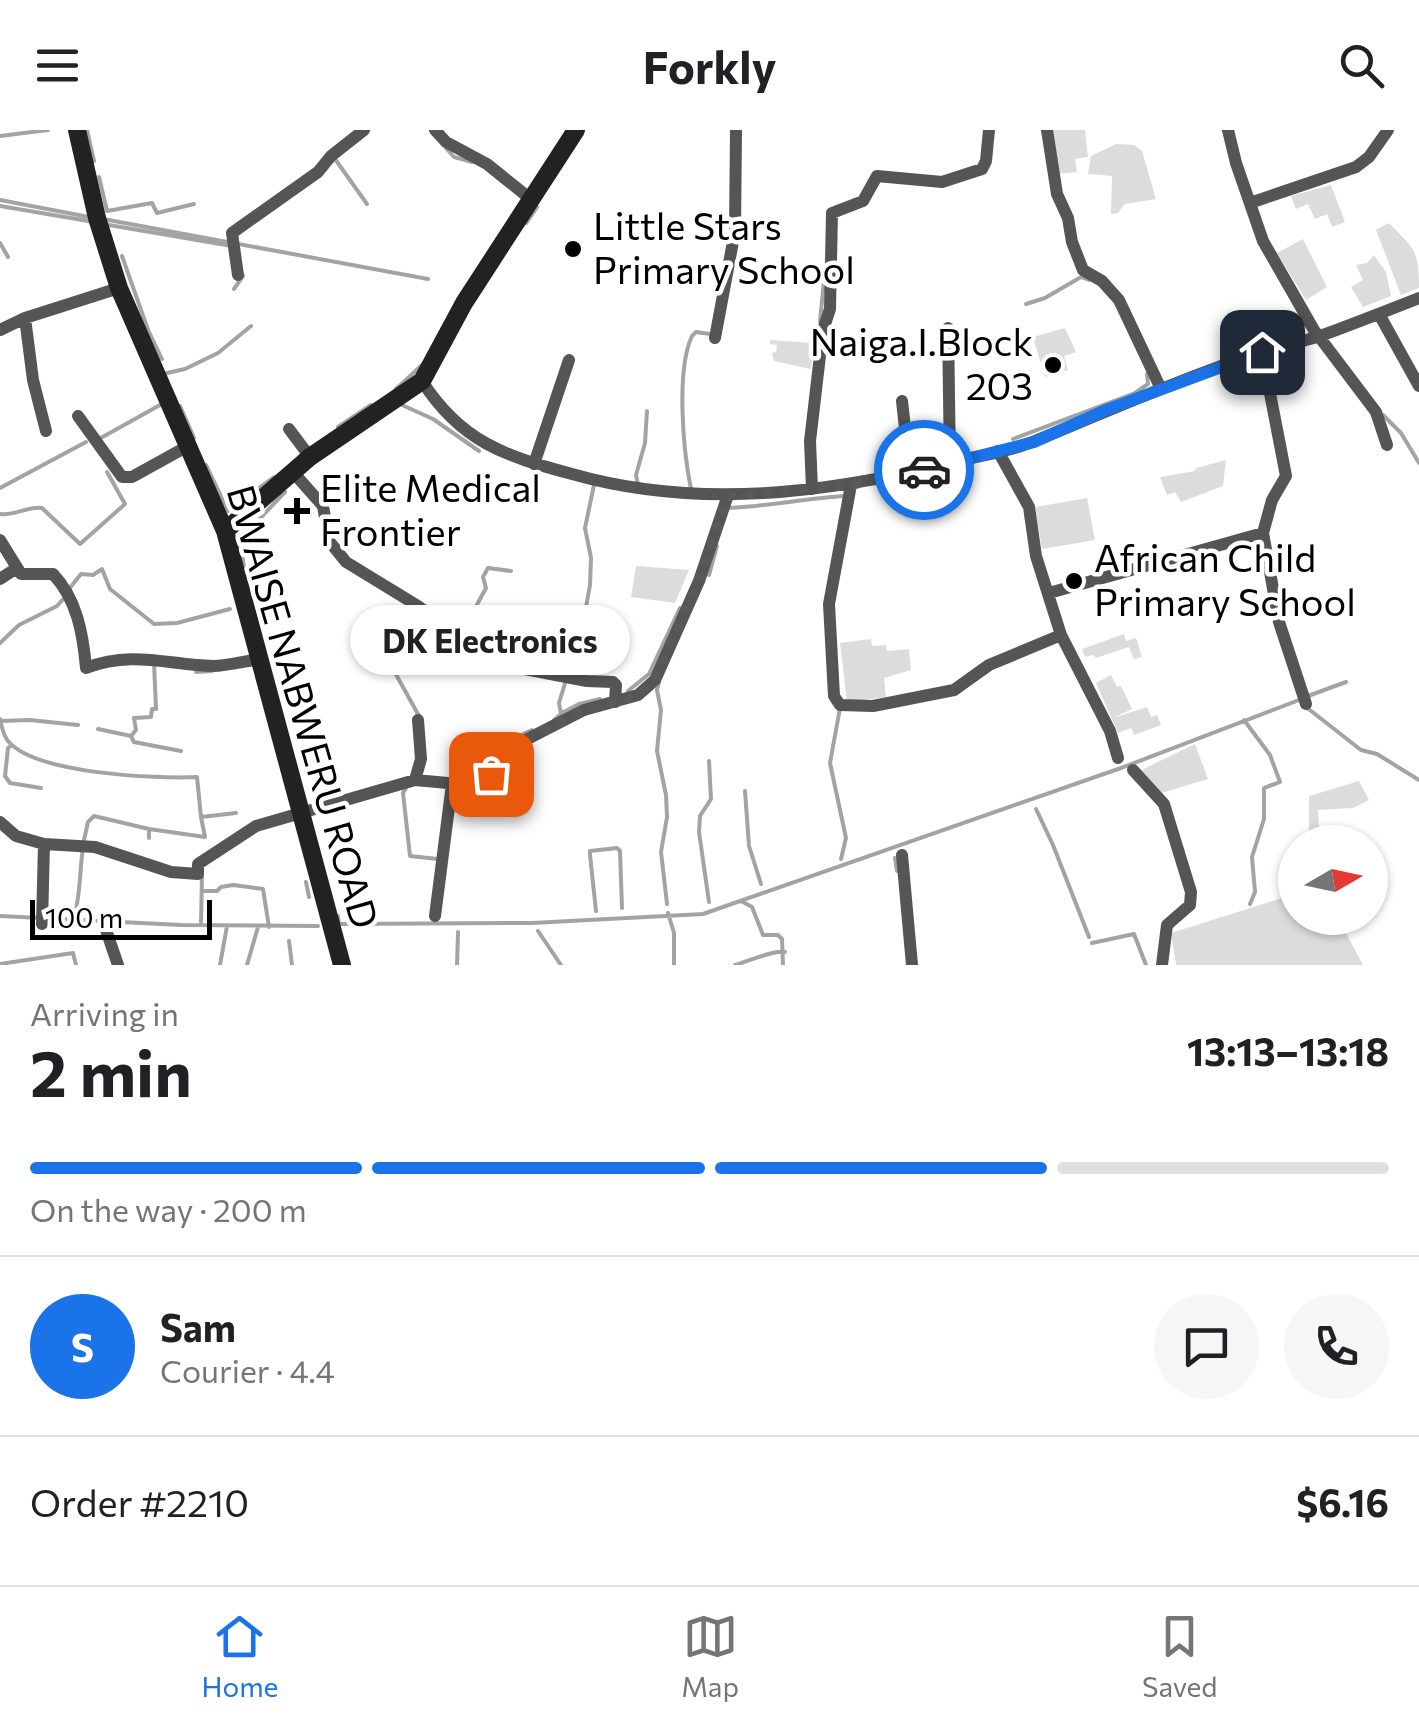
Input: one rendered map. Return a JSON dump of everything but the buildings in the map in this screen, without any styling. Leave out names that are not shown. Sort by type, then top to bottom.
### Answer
[{"type":"main road","name":"BWAISE NABWERU ROAD","points":[[78,130],[119,288],[225,532],[342,965]]},
{"type":"main road","points":[[225,532],[310,458],[422,381],[464,304],[576,130]]},
{"type":"street","points":[[238,276],[232,234],[318,172],[348,135],[364,130]]},
{"type":"street","points":[[435,130],[446,142],[487,164],[533,200]]},
{"type":"street","points":[[716,338],[736,231],[736,130]]},
{"type":"street","points":[[812,489],[810,440],[823,330],[830,309],[832,213],[863,201],[877,176],[942,182],[982,169],[990,130]]},
{"type":"street","points":[[1047,130],[1056,194],[1068,218],[1082,270],[1102,281],[1119,300],[1161,389]]},
{"type":"street","points":[[1228,130],[1263,241],[1319,336],[1376,412],[1388,446]]},
{"type":"street","points":[[1250,203],[1356,167],[1369,157],[1388,130]]},
{"type":"street","points":[[1,327],[119,288]]},
{"type":"street","points":[[422,381],[459,428],[534,464],[622,486],[728,496],[851,485],[1034,442],[1161,389],[1419,298]]},
{"type":"street","points":[[1379,314],[1419,386]]},
{"type":"street","points":[[26,318],[32,380],[46,431]]},
{"type":"street","points":[[948,328],[950,463]]},
{"type":"street","points":[[1262,352],[1286,476],[1272,500],[1263,532],[1279,622],[1304,698]]},
{"type":"street","points":[[534,464],[569,360]]},
{"type":"street","points":[[902,401],[910,474]]},
{"type":"street","points":[[78,416],[122,478],[132,477],[188,446]]},
{"type":"street","points":[[289,428],[310,458]]},
{"type":"street","points":[[998,452],[1028,508],[1036,556],[1061,635],[1110,730],[1118,758]]},
{"type":"street","points":[[293,472],[324,506],[329,540],[346,562],[418,606],[476,650],[508,666],[612,682],[616,685],[614,702]]},
{"type":"street","points":[[851,485],[829,604],[834,696],[840,705],[873,706],[954,690],[989,666],[1061,635]]},
{"type":"street","points":[[0,822],[16,836],[44,844],[95,847],[171,872],[198,874],[198,864],[207,856],[256,826],[415,780],[482,783],[510,748],[584,710],[638,696],[654,680],[694,596],[728,496]]},
{"type":"street","points":[[1049,593],[1263,532]]},
{"type":"street","points":[[0,540],[19,571]]},
{"type":"street","points":[[0,579],[19,571],[53,574],[67,590],[78,619],[86,668],[158,658],[210,666],[260,659]]},
{"type":"street","points":[[415,780],[421,759],[418,720]]},
{"type":"street","points":[[1133,770],[1164,804],[1191,892],[1190,905],[1167,925],[1162,965]]},
{"type":"street","points":[[435,916],[452,784]]},
{"type":"street","points":[[43,918],[44,844]]},
{"type":"street","points":[[902,855],[911,962]]},
{"type":"street","points":[[105,927],[118,965]]},
{"type":"shaded area","points":[[1050,130],[1085,130],[1088,157],[1075,159],[1077,172],[1056,174]]},
{"type":"shaded area","points":[[1116,144],[1134,145],[1142,151],[1156,199],[1125,204],[1118,213],[1111,214],[1112,176],[1088,174],[1091,156]]},
{"type":"shaded area","points":[[1331,185],[1345,222],[1332,227],[1327,214],[1315,219],[1308,204],[1296,209],[1291,196]]},
{"type":"shaded area","points":[[1389,223],[1409,245],[1418,265],[1419,288],[1401,295],[1376,230]]},
{"type":"shaded area","points":[[1303,239],[1327,287],[1306,300],[1277,253]]},
{"type":"shaded area","points":[[1374,255],[1386,272],[1391,296],[1363,307],[1351,287],[1363,280],[1356,265],[1367,263]]},
{"type":"shaded area","points":[[1065,328],[1076,352],[1064,356],[1068,370],[1045,377],[1033,337]]},
{"type":"shaded area","points":[[770,340],[814,343],[811,369],[774,361],[772,353],[777,345],[770,344]]},
{"type":"shaded area","points":[[1226,460],[1223,486],[1181,502],[1175,492],[1167,495],[1160,477]]},
{"type":"shaded area","points":[[1087,498],[1095,540],[1042,549],[1035,507]]},
{"type":"shaded area","points":[[636,566],[689,570],[675,603],[631,597]]},
{"type":"shaded area","points":[[1124,634],[1126,641],[1136,638],[1142,657],[1134,659],[1129,647],[1096,658],[1085,657],[1082,649]]},
{"type":"shaded area","points":[[871,639],[872,646],[886,645],[887,651],[909,649],[911,670],[884,678],[886,697],[847,702],[840,643]]},
{"type":"shaded area","points":[[1111,675],[1132,709],[1113,718],[1147,707],[1161,725],[1134,735],[1131,728],[1118,733],[1096,683]]},
{"type":"shaded area","points":[[1195,744],[1208,779],[1158,794],[1137,772]]},
{"type":"shaded area","points":[[1359,781],[1369,800],[1353,808],[1318,810],[1319,825],[1309,825],[1309,796]]},
{"type":"shaded area","points":[[1278,899],[1278,935],[1347,935],[1363,965],[1176,965],[1171,933]]},
{"type":"waterway","points":[[0,136],[48,130]]},
{"type":"waterway","points":[[87,130],[94,161]]},
{"type":"waterway","points":[[446,148],[454,157],[472,162]]},
{"type":"waterway","points":[[335,159],[367,204]]},
{"type":"waterway","points":[[99,177],[107,211],[152,203],[157,213],[194,204]]},
{"type":"waterway","points":[[0,200],[89,217]]},
{"type":"waterway","points":[[0,206],[94,222]]},
{"type":"waterway","points":[[526,223],[537,207]]},
{"type":"waterway","points":[[103,219],[428,279]]},
{"type":"waterway","points":[[103,224],[232,246]]},
{"type":"waterway","points":[[0,243],[8,257]]},
{"type":"waterway","points":[[122,256],[162,359]]},
{"type":"waterway","points":[[234,289],[243,276]]},
{"type":"waterway","points":[[1026,304],[1081,277],[1089,280]]},
{"type":"waterway","points":[[820,321],[824,281]]},
{"type":"waterway","points":[[167,373],[218,353],[251,326]]},
{"type":"waterway","points":[[691,489],[684,432],[684,369],[692,336],[696,332],[710,334]]},
{"type":"waterway","points":[[396,389],[422,365]]},
{"type":"waterway","points":[[1013,439],[1135,393],[1148,384],[1147,374]]},
{"type":"waterway","points":[[99,439],[160,405]]},
{"type":"waterway","points":[[338,427],[371,405]]},
{"type":"waterway","points":[[402,405],[433,419],[479,451]]},
{"type":"waterway","points":[[180,406],[194,438]]},
{"type":"waterway","points":[[638,485],[636,475],[645,443],[647,411]]},
{"type":"waterway","points":[[1383,415],[1401,433],[1419,463]]},
{"type":"waterway","points":[[0,488],[86,442]]},
{"type":"waterway","points":[[206,465],[228,511],[274,477]]},
{"type":"waterway","points":[[0,514],[42,508],[80,544],[125,504],[107,472]]},
{"type":"waterway","points":[[554,720],[561,714],[559,703],[583,624],[590,585],[591,558],[585,528],[594,485]]},
{"type":"waterway","points":[[244,568],[241,545],[249,530],[285,492]]},
{"type":"waterway","points":[[726,508],[846,496]]},
{"type":"waterway","points":[[709,575],[717,546]]},
{"type":"waterway","points":[[462,632],[486,588],[483,577],[488,568],[511,571]]},
{"type":"waterway","points":[[69,589],[81,574],[93,575],[102,569],[110,589],[154,624],[177,623],[230,609]]},
{"type":"waterway","points":[[0,643],[19,625],[57,606],[65,597]]},
{"type":"waterway","points":[[628,691],[649,674],[680,608]]},
{"type":"waterway","points":[[419,716],[393,669],[438,629]]},
{"type":"waterway","points":[[131,736],[136,730],[134,718],[151,717],[152,709],[156,709],[154,663]]},
{"type":"waterway","points":[[196,672],[212,671]]},
{"type":"waterway","points":[[659,682],[657,751],[666,795],[661,852],[667,904]]},
{"type":"waterway","points":[[1308,696],[1346,682]]},
{"type":"waterway","points":[[562,713],[600,699]]},
{"type":"waterway","points":[[338,916],[339,924],[532,923],[703,914],[1121,768],[1299,700]]},
{"type":"waterway","points":[[1306,707],[1361,750],[1377,754],[1419,780]]},
{"type":"waterway","points":[[840,708],[830,763],[846,838],[841,859]]},
{"type":"waterway","points":[[0,719],[8,741],[43,761],[98,772],[197,777],[201,817]]},
{"type":"waterway","points":[[1244,720],[1270,755],[1280,782],[1264,788],[1264,819],[1252,857],[1255,892],[1250,904]]},
{"type":"waterway","points":[[1,721],[78,725]]},
{"type":"waterway","points":[[98,729],[131,736],[134,742],[181,751]]},
{"type":"waterway","points":[[513,739],[532,730]]},
{"type":"waterway","points":[[12,745],[8,748],[5,776],[10,783],[41,788]]},
{"type":"waterway","points":[[709,761],[711,799],[700,816],[699,832],[709,902]]},
{"type":"waterway","points":[[406,788],[403,793],[410,856],[438,859]]},
{"type":"waterway","points":[[745,791],[749,846],[761,884]]},
{"type":"waterway","points":[[1036,809],[1089,937]]},
{"type":"waterway","points":[[149,829],[205,837],[201,817],[236,813]]},
{"type":"waterway","points":[[84,840],[88,822],[94,816],[149,829],[149,838]]},
{"type":"waterway","points":[[74,915],[83,848]]},
{"type":"waterway","points":[[596,911],[590,851],[620,851],[622,908]]},
{"type":"waterway","points":[[895,858],[897,871]]},
{"type":"waterway","points":[[201,922],[202,876]]},
{"type":"waterway","points":[[306,882],[309,897]]},
{"type":"waterway","points":[[204,891],[233,885],[263,889],[269,927]]},
{"type":"waterway","points":[[741,901],[752,907],[763,935],[778,935],[782,939],[783,965]]},
{"type":"waterway","points":[[668,913],[674,933],[674,965]]},
{"type":"waterway","points":[[0,916],[181,925],[318,926]]},
{"type":"waterway","points":[[220,965],[227,926]]},
{"type":"waterway","points":[[247,965],[258,927]]},
{"type":"waterway","points":[[538,931],[561,965]]},
{"type":"waterway","points":[[457,965],[458,932]]},
{"type":"waterway","points":[[1092,943],[1134,934],[1146,965]]},
{"type":"waterway","points":[[289,941],[292,965]]},
{"type":"waterway","points":[[735,965],[785,952]]},
{"type":"waterway","points":[[0,964],[73,953],[76,965]]},
{"type":"way so far","points":[[491,774],[510,748],[584,710],[638,696],[654,680],[688,610],[728,496],[851,485],[924,470]]},
{"type":"place","name":"Little Stars Primary School","points":[[573,249]]},
{"type":"place","name":"Naiga.I.Block 203","points":[[1053,365]]},
{"type":"place","name":"Elite Medical Frontier","points":[[297,511]]},
{"type":"place","name":"African Child Primary School","points":[[1074,581]]},
{"type":"place","name":"DK Electronics","points":[[491,774]]},
{"type":"route","points":[[924,470],[1034,442],[1106,410],[1262,352]]}]
